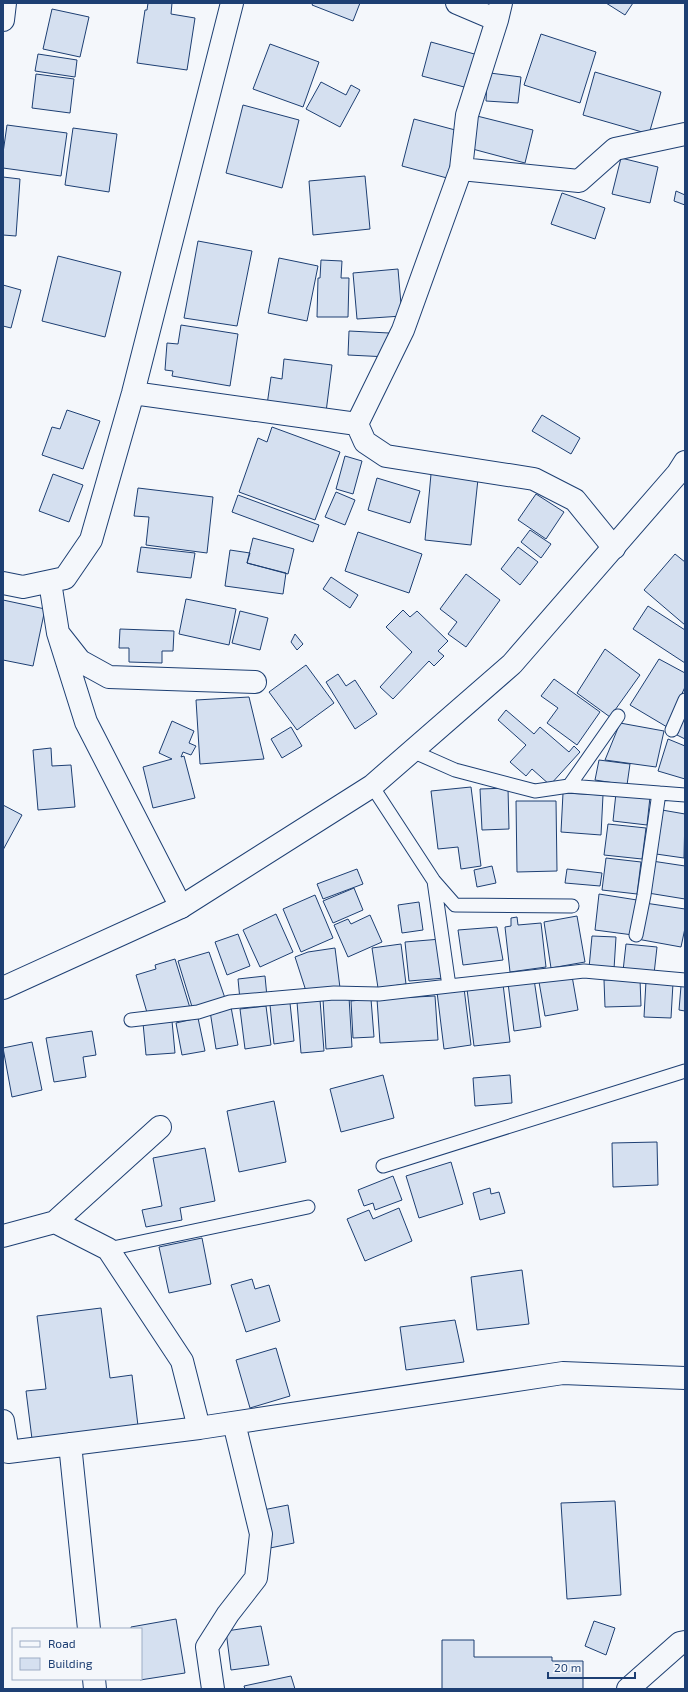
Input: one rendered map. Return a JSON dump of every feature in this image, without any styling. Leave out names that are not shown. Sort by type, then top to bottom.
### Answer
[{"type":"street","points":[[3,20],[5,3]]},
{"type":"street","points":[[3,583],[23,587],[65,578],[91,540],[133,393],[232,3]]},
{"type":"street","points":[[457,3],[499,12],[467,115],[461,169],[403,330],[357,424],[364,442],[386,456],[534,478],[575,500],[614,548]]},
{"type":"street","points":[[461,169],[579,181],[615,149],[685,134]]},
{"type":"street","points":[[133,393],[357,424]]},
{"type":"street","points":[[3,988],[181,907],[372,786],[512,664],[683,471]]},
{"type":"street","points":[[50,582],[58,633],[86,722],[181,907]]},
{"type":"street","points":[[58,633],[80,661],[109,677],[255,682]]},
{"type":"street","points":[[3,1236],[55,1222],[160,1127]]},
{"type":"street","points":[[55,1222],[108,1249],[182,1361],[199,1428]]},
{"type":"street","points":[[3,1421],[8,1452],[199,1428],[563,1373],[685,1378]]},
{"type":"street","points":[[213,1689],[207,1647],[228,1614],[256,1578],[261,1534],[234,1422]]},
{"type":"street","points":[[70,1444],[89,1628]]},
{"type":"street","points":[[628,1689],[680,1643],[685,1642]]},
{"type":"lane","points":[[672,730],[685,700]]},
{"type":"lane","points":[[568,786],[618,716]]},
{"type":"lane","points":[[412,751],[455,770],[535,791],[568,786],[685,795]]},
{"type":"lane","points":[[372,786],[434,881],[455,905],[572,906]]},
{"type":"lane","points":[[636,935],[644,895],[659,793]]},
{"type":"lane","points":[[434,881],[449,986]]},
{"type":"lane","points":[[131,1020],[198,1012],[230,1002],[334,993],[379,994],[584,971],[685,980]]},
{"type":"lane","points":[[383,1166],[685,1071]]},
{"type":"lane","points":[[108,1249],[308,1207]]},
{"type":"building","points":[[148,3],[172,3],[171,14],[195,18],[187,70],[137,63],[145,10],[147,10]]},
{"type":"building","points":[[313,3],[360,3],[353,21],[312,5]]},
{"type":"building","points":[[606,3],[633,3],[625,15]]},
{"type":"building","points":[[52,9],[89,17],[80,57],[43,49]]},
{"type":"building","points":[[541,34],[596,52],[580,103],[524,85]]},
{"type":"building","points":[[431,42],[478,55],[468,88],[422,76]]},
{"type":"building","points":[[270,44],[319,62],[303,107],[253,89]]},
{"type":"building","points":[[38,54],[77,60],[75,77],[35,71]]},
{"type":"building","points":[[595,72],[661,92],[649,134],[583,115]]},
{"type":"building","points":[[490,73],[521,77],[518,103],[486,101],[487,81]]},
{"type":"building","points":[[36,74],[74,79],[70,113],[32,108]]},
{"type":"building","points":[[321,82],[346,95],[351,85],[360,90],[340,127],[306,109]]},
{"type":"building","points":[[243,105],[299,120],[282,188],[226,173]]},
{"type":"building","points":[[473,115],[533,130],[525,163],[465,147]]},
{"type":"building","points":[[414,119],[459,131],[447,178],[402,166]]},
{"type":"building","points":[[7,125],[67,133],[61,176],[3,168],[3,153]]},
{"type":"building","points":[[73,128],[117,134],[109,192],[65,185]]},
{"type":"building","points":[[621,158],[658,167],[650,203],[612,194]]},
{"type":"building","points":[[365,176],[370,229],[313,235],[309,181]]},
{"type":"building","points":[[3,177],[20,179],[16,236],[3,235]]},
{"type":"building","points":[[676,191],[685,195],[685,205],[674,201]]},
{"type":"building","points":[[562,193],[605,208],[595,239],[551,224]]},
{"type":"building","points":[[198,241],[252,251],[237,326],[184,318]]},
{"type":"building","points":[[58,256],[121,272],[105,337],[42,321]]},
{"type":"building","points":[[279,258],[318,266],[307,321],[268,313]]},
{"type":"building","points":[[321,260],[342,261],[341,278],[349,278],[348,317],[317,317],[318,278],[320,278]]},
{"type":"building","points":[[398,269],[402,316],[357,319],[353,273]]},
{"type":"building","points":[[3,285],[21,290],[11,328],[3,326]]},
{"type":"building","points":[[181,325],[238,334],[230,386],[172,376],[173,371],[165,370],[167,343],[178,344]]},
{"type":"building","points":[[349,331],[389,333],[388,357],[348,355]]},
{"type":"building","points":[[284,359],[332,365],[326,412],[267,405],[271,377],[282,379]]},
{"type":"building","points":[[67,410],[100,421],[83,469],[42,455],[52,427],[60,429]]},
{"type":"building","points":[[542,415],[580,438],[571,454],[532,431]]},
{"type":"building","points":[[272,427],[340,452],[315,520],[239,492],[258,438],[267,442]]},
{"type":"building","points":[[345,456],[362,461],[353,494],[336,489]]},
{"type":"building","points":[[53,474],[83,485],[69,522],[39,511]]},
{"type":"building","points":[[431,474],[478,479],[471,545],[425,540]]},
{"type":"building","points":[[377,478],[420,491],[410,523],[368,510]]},
{"type":"building","points":[[138,488],[213,497],[207,553],[146,545],[149,517],[134,516]]},
{"type":"building","points":[[336,492],[355,500],[345,525],[325,517]]},
{"type":"building","points":[[536,494],[564,512],[546,539],[518,520]]},
{"type":"building","points":[[238,495],[319,525],[313,542],[232,512]]},
{"type":"building","points":[[530,530],[551,544],[541,558],[521,542]]},
{"type":"building","points":[[358,532],[422,554],[409,593],[345,571]]},
{"type":"building","points":[[253,538],[294,549],[288,574],[247,563]]},
{"type":"building","points":[[141,547],[195,553],[191,578],[137,572]]},
{"type":"building","points":[[518,547],[538,562],[520,585],[501,569]]},
{"type":"building","points":[[230,550],[250,553],[247,563],[286,573],[283,594],[225,586]]},
{"type":"building","points":[[675,554],[685,562],[685,625],[644,590]]},
{"type":"building","points":[[466,574],[500,600],[466,647],[448,634],[457,622],[440,609]]},
{"type":"building","points":[[331,577],[358,595],[350,608],[323,589]]},
{"type":"building","points":[[186,599],[236,609],[229,645],[179,634]]},
{"type":"building","points":[[3,600],[45,609],[33,666],[3,660]]},
{"type":"building","points":[[648,606],[685,630],[685,663],[633,629]]},
{"type":"building","points":[[403,610],[410,617],[417,611],[448,641],[438,651],[444,656],[434,666],[429,661],[393,699],[380,687],[412,652],[386,627]]},
{"type":"building","points":[[240,611],[268,618],[260,650],[232,643]]},
{"type":"building","points":[[120,629],[174,631],[173,651],[162,651],[162,663],[129,662],[129,648],[119,648]]},
{"type":"building","points":[[295,634],[303,644],[297,650],[291,642]]},
{"type":"building","points":[[605,649],[640,675],[610,717],[577,693]]},
{"type":"building","points":[[659,659],[685,673],[685,687],[667,727],[630,705]]},
{"type":"building","points":[[306,665],[334,703],[297,730],[269,692]]},
{"type":"building","points":[[338,674],[346,686],[355,680],[377,714],[355,729],[326,682]]},
{"type":"building","points":[[554,679],[600,712],[577,745],[547,723],[558,708],[541,696]]},
{"type":"building","points":[[249,697],[264,759],[200,764],[196,700]]},
{"type":"building","points":[[506,710],[534,734],[540,727],[569,752],[574,746],[580,752],[550,785],[532,769],[526,776],[510,762],[526,745],[498,720]]},
{"type":"building","points":[[685,712],[685,739],[675,734]]},
{"type":"building","points":[[172,721],[194,731],[189,743],[196,746],[191,755],[183,752],[181,757],[184,756],[195,798],[153,808],[143,767],[172,759],[159,753]]},
{"type":"building","points":[[620,723],[664,731],[656,767],[605,760]]},
{"type":"building","points":[[291,727],[302,746],[282,758],[271,739]]},
{"type":"building","points":[[668,739],[685,746],[685,779],[658,771]]},
{"type":"building","points":[[51,748],[52,766],[71,765],[75,807],[38,810],[33,750]]},
{"type":"building","points":[[599,760],[630,764],[627,785],[595,780]]},
{"type":"building","points":[[471,787],[481,866],[461,869],[458,847],[438,849],[431,791]]},
{"type":"building","points":[[508,788],[509,829],[482,830],[480,789]]},
{"type":"building","points":[[563,793],[603,795],[601,835],[561,832]]},
{"type":"building","points":[[616,793],[650,797],[647,825],[613,821]]},
{"type":"building","points":[[516,801],[556,801],[557,871],[517,872]]},
{"type":"building","points":[[3,805],[22,815],[3,850]]},
{"type":"building","points":[[662,810],[685,814],[684,858],[656,854]]},
{"type":"building","points":[[608,824],[646,828],[642,859],[604,855]]},
{"type":"building","points":[[606,858],[641,862],[637,894],[602,890]]},
{"type":"building","points":[[652,861],[685,866],[685,899],[648,893]]},
{"type":"building","points":[[492,866],[496,883],[477,887],[474,870]]},
{"type":"building","points":[[357,869],[363,884],[323,899],[317,884]]},
{"type":"building","points":[[567,869],[602,873],[600,886],[565,883]]},
{"type":"building","points":[[354,888],[363,910],[333,923],[323,901]]},
{"type":"building","points":[[599,894],[637,900],[633,935],[595,930]]},
{"type":"building","points":[[315,895],[333,938],[301,952],[283,909]]},
{"type":"building","points":[[419,902],[423,930],[402,933],[398,905]]},
{"type":"building","points":[[645,903],[685,909],[685,928],[681,947],[637,939]]},
{"type":"building","points":[[276,914],[293,952],[260,967],[243,930]]},
{"type":"building","points":[[370,915],[382,942],[348,957],[334,925],[348,919],[351,924]]},
{"type":"building","points":[[577,916],[585,962],[551,968],[544,922]]},
{"type":"building","points":[[517,917],[518,925],[541,923],[546,967],[510,972],[505,927],[511,926],[511,918]]},
{"type":"building","points":[[497,927],[503,960],[463,965],[458,930]]},
{"type":"building","points":[[238,934],[250,966],[227,975],[215,942]]},
{"type":"building","points":[[592,936],[616,937],[614,969],[589,968]]},
{"type":"building","points":[[441,939],[445,978],[409,981],[405,942]]},
{"type":"building","points":[[401,944],[406,984],[378,988],[372,948]]},
{"type":"building","points":[[626,944],[657,947],[654,974],[623,971]]},
{"type":"building","points":[[335,948],[340,988],[306,991],[295,957],[308,952]]},
{"type":"building","points":[[209,952],[226,1001],[193,1010],[178,961]]},
{"type":"building","points":[[175,959],[190,1008],[148,1016],[136,975],[156,969],[155,965]]},
{"type":"building","points":[[265,976],[267,997],[240,1000],[238,979]]},
{"type":"building","points":[[572,976],[578,1010],[545,1016],[539,982]]},
{"type":"building","points":[[534,979],[541,1027],[514,1031],[508,983]]},
{"type":"building","points":[[640,979],[641,1006],[605,1007],[604,980]]},
{"type":"building","points":[[646,981],[673,983],[671,1018],[644,1017]]},
{"type":"building","points":[[503,984],[510,1042],[474,1046],[467,989]]},
{"type":"building","points":[[681,986],[685,986],[685,1011],[679,1010]]},
{"type":"building","points":[[464,988],[471,1045],[444,1049],[437,992]]},
{"type":"building","points":[[435,996],[438,1040],[380,1043],[377,999]]},
{"type":"building","points":[[349,997],[352,1047],[326,1049],[323,999]]},
{"type":"building","points":[[371,999],[374,1037],[353,1038],[351,1001]]},
{"type":"building","points":[[320,1000],[324,1051],[301,1053],[297,1002]]},
{"type":"building","points":[[290,1003],[294,1041],[274,1044],[270,1005]]},
{"type":"building","points":[[266,1006],[271,1045],[245,1049],[240,1009]]},
{"type":"building","points":[[231,1007],[238,1045],[216,1049],[210,1011]]},
{"type":"building","points":[[198,1018],[205,1051],[182,1055],[176,1023]]},
{"type":"building","points":[[172,1021],[175,1053],[146,1055],[143,1023]]},
{"type":"building","points":[[92,1031],[96,1055],[83,1057],[86,1077],[54,1082],[46,1038]]},
{"type":"building","points":[[32,1042],[42,1090],[12,1097],[3,1048]]},
{"type":"building","points":[[383,1075],[394,1118],[341,1132],[330,1089]]},
{"type":"building","points":[[510,1075],[512,1103],[475,1106],[473,1078]]},
{"type":"building","points":[[274,1101],[286,1162],[239,1172],[227,1111]]},
{"type":"building","points":[[657,1142],[658,1185],[613,1187],[612,1143]]},
{"type":"building","points":[[205,1148],[215,1201],[180,1208],[182,1220],[146,1227],[142,1210],[162,1206],[153,1158]]},
{"type":"building","points":[[451,1162],[463,1204],[419,1218],[406,1176]]},
{"type":"building","points":[[393,1176],[402,1200],[375,1210],[373,1203],[364,1206],[358,1190]]},
{"type":"building","points":[[490,1188],[491,1194],[499,1192],[505,1213],[480,1220],[473,1193]]},
{"type":"building","points":[[399,1208],[412,1241],[365,1261],[347,1219],[369,1210],[373,1219]]},
{"type":"building","points":[[202,1238],[211,1284],[169,1293],[159,1247]]},
{"type":"building","points":[[522,1270],[529,1324],[477,1330],[471,1277]]},
{"type":"building","points":[[252,1279],[255,1289],[269,1285],[280,1321],[246,1332],[231,1285]]},
{"type":"building","points":[[101,1308],[110,1378],[132,1375],[138,1426],[32,1439],[26,1391],[46,1389],[37,1316]]},
{"type":"building","points":[[455,1320],[464,1362],[406,1370],[400,1327]]},
{"type":"building","points":[[276,1348],[290,1396],[250,1408],[236,1360]]},
{"type":"building","points":[[615,1501],[621,1595],[567,1599],[561,1503]]},
{"type":"building","points":[[288,1505],[294,1543],[270,1548],[263,1510]]},
{"type":"building","points":[[176,1619],[185,1673],[142,1680],[142,1628],[131,1627]]},
{"type":"building","points":[[594,1621],[615,1628],[606,1655],[585,1646]]},
{"type":"building","points":[[261,1626],[269,1665],[231,1670],[226,1631]]},
{"type":"building","points":[[442,1640],[474,1640],[474,1657],[552,1657],[552,1661],[583,1661],[583,1689],[442,1689]]},
{"type":"building","points":[[291,1676],[295,1689],[245,1689],[244,1686]]}]
